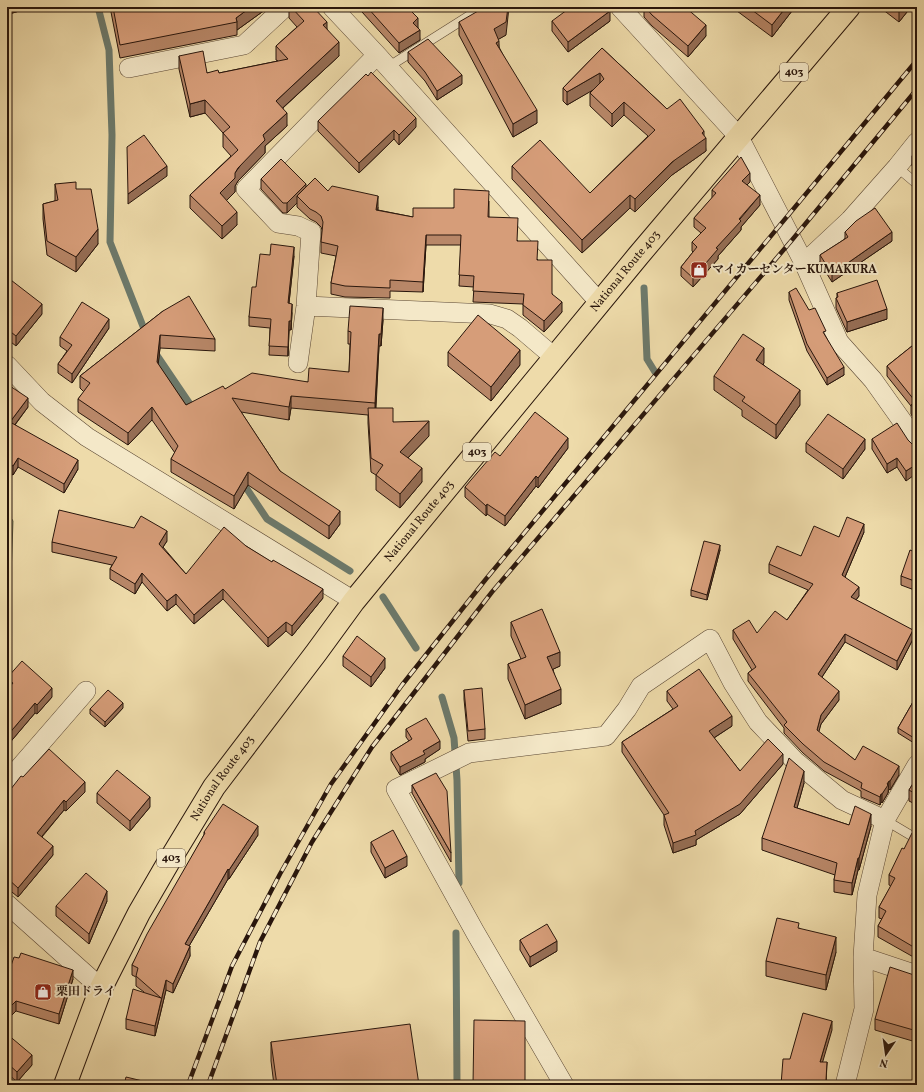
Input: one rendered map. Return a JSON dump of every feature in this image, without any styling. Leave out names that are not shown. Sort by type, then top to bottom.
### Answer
[{"type":"highway","name":"National Route 403","points":[[65,1085],[101,988],[139,913],[214,787],[354,601],[638,256],[849,7]]},
{"type":"street","points":[[129,68],[244,45],[285,7]]},
{"type":"street","points":[[332,7],[600,303]]},
{"type":"street","points":[[620,7],[739,137],[804,263],[839,342],[873,380],[917,444]]},
{"type":"street","points":[[298,363],[306,306],[311,232],[298,226],[278,223],[246,189],[382,61]]},
{"type":"street","points":[[804,263],[850,220],[917,142]]},
{"type":"street","points":[[306,306],[490,314],[507,319],[554,357]]},
{"type":"street","points":[[7,365],[42,402],[87,437],[354,601]]},
{"type":"street","points":[[564,1085],[475,932],[396,789],[469,753],[606,736],[627,709],[641,686],[710,640],[733,683],[758,722],[795,761],[842,800],[885,820]]},
{"type":"street","points":[[7,782],[86,691]]},
{"type":"street","points":[[845,1085],[864,1009],[863,957],[866,895],[885,820],[917,765]]},
{"type":"street","points":[[7,904],[101,988]]},
{"type":"street","points":[[863,957],[917,975]]},
{"type":"lane","points":[[382,61],[484,7]]},
{"type":"lane","points":[[897,167],[917,184]]},
{"type":"lane","points":[[885,820],[917,839]]},
{"type":"green space","points":[[7,511],[13,521],[10,603],[7,613]]},
{"type":"building","points":[[113,7],[251,7],[236,18],[237,22],[120,45]]},
{"type":"building","points":[[291,7],[313,7],[327,22],[323,25],[339,42],[276,101],[287,113],[263,135],[265,140],[238,168],[235,173],[235,178],[220,193],[237,212],[222,226],[190,195],[238,150],[223,133],[230,127],[205,100],[190,104],[179,56],[203,51],[207,73],[218,70],[219,73],[288,59],[276,46],[304,21]]},
{"type":"building","points":[[367,7],[407,7],[418,18],[413,23],[420,30],[399,43]]},
{"type":"building","points":[[485,7],[508,7],[506,22],[494,29],[499,41],[496,43],[537,110],[513,124],[459,22]]},
{"type":"building","points":[[571,7],[607,7],[610,11],[568,42],[552,21]]},
{"type":"building","points":[[645,7],[685,7],[706,25],[688,46],[652,15]]},
{"type":"building","points":[[748,7],[786,7],[772,25]]},
{"type":"building","points":[[893,7],[903,7],[899,12]]},
{"type":"building","points":[[428,39],[462,75],[437,91],[425,72],[408,52]]},
{"type":"building","points":[[602,48],[667,109],[680,99],[704,131],[702,133],[706,138],[672,162],[635,199],[630,195],[582,240],[512,166],[540,140],[590,193],[655,130],[624,102],[612,114],[590,93],[604,79],[600,73],[567,92],[563,88]]},
{"type":"building","points":[[371,72],[416,118],[399,135],[394,130],[359,163],[318,121],[366,74],[368,76]]},
{"type":"building","points":[[144,135],[167,166],[128,194],[127,147]]},
{"type":"building","points":[[917,150],[917,160],[912,156]]},
{"type":"building","points":[[741,157],[750,173],[742,181],[760,195],[739,219],[741,221],[716,248],[718,249],[693,278],[681,267],[697,247],[692,242],[706,228],[694,218],[716,193],[712,190]]},
{"type":"building","points":[[281,159],[306,184],[287,203],[283,203],[261,179]]},
{"type":"building","points":[[315,178],[328,191],[332,186],[378,196],[376,210],[413,217],[413,208],[454,208],[454,189],[489,191],[488,217],[518,218],[517,241],[538,241],[537,260],[552,260],[552,294],[562,302],[544,321],[523,305],[524,294],[473,291],[474,276],[459,275],[461,235],[426,235],[423,282],[390,280],[390,288],[345,286],[331,283],[338,246],[321,242],[323,222],[321,216],[310,209],[297,196]]},
{"type":"building","points":[[76,182],[76,189],[91,189],[98,229],[76,257],[47,241],[43,204],[58,200],[55,184]]},
{"type":"building","points":[[875,208],[892,232],[832,274],[820,255],[848,237],[845,232],[856,221]]},
{"type":"building","points":[[271,244],[294,247],[288,303],[292,304],[291,321],[289,321],[288,347],[269,346],[271,319],[249,317],[252,287],[256,287],[260,254],[270,255]]},
{"type":"building","points":[[7,277],[42,304],[16,336],[7,329],[7,315],[10,311],[7,309]]},
{"type":"building","points":[[877,280],[887,309],[847,322],[836,298],[838,297],[837,293]]},
{"type":"building","points":[[796,288],[809,310],[815,308],[826,331],[823,332],[844,367],[827,378],[807,344],[789,292]]},
{"type":"building","points":[[189,296],[215,339],[160,335],[157,362],[186,405],[223,386],[225,389],[252,373],[308,382],[309,368],[349,372],[351,332],[348,331],[350,306],[383,308],[381,334],[379,334],[375,403],[291,396],[289,407],[232,398],[280,471],[340,511],[329,526],[248,472],[234,496],[171,459],[178,446],[152,407],[128,433],[78,399],[90,383],[80,376],[163,311]]},
{"type":"building","points":[[82,302],[109,319],[72,374],[58,364],[72,345],[60,337]]},
{"type":"building","points":[[478,315],[520,350],[491,387],[448,352]]},
{"type":"building","points":[[743,334],[764,348],[756,360],[800,390],[776,425],[742,401],[745,397],[714,376]]},
{"type":"building","points":[[917,342],[917,414],[911,405],[915,401],[887,366]]},
{"type":"building","points":[[7,384],[28,398],[10,422],[78,460],[64,484],[18,458],[13,466],[7,463]]},
{"type":"building","points":[[368,408],[393,408],[393,422],[429,421],[400,452],[422,468],[400,494],[376,475],[383,465],[371,458]]},
{"type":"building","points":[[535,412],[568,438],[538,478],[536,476],[505,516],[487,504],[486,506],[465,487],[495,452],[500,456]]},
{"type":"building","points":[[828,414],[865,439],[843,469],[806,443]]},
{"type":"building","points":[[897,423],[908,440],[912,444],[917,445],[917,464],[906,471],[897,458],[887,464],[872,439]]},
{"type":"building","points":[[59,510],[134,528],[141,516],[167,531],[159,544],[186,574],[224,527],[246,546],[272,562],[273,560],[323,589],[292,626],[286,622],[268,638],[223,589],[194,615],[176,594],[167,601],[142,573],[135,584],[110,569],[117,557],[52,542]]},
{"type":"building","points":[[847,517],[864,524],[842,575],[859,587],[851,597],[913,630],[897,661],[845,634],[818,674],[839,691],[821,715],[817,730],[855,760],[863,746],[899,766],[880,797],[861,788],[862,783],[824,762],[784,725],[787,722],[748,673],[756,667],[733,630],[749,620],[757,633],[775,611],[787,620],[813,584],[769,564],[777,546],[801,556],[814,526],[839,537]]},
{"type":"building","points":[[704,541],[720,545],[707,595],[691,590]]},
{"type":"building","points":[[910,550],[917,553],[917,582],[901,576]]},
{"type":"building","points":[[542,609],[560,652],[547,657],[561,689],[525,705],[508,664],[526,657],[511,622]]},
{"type":"building","points":[[357,636],[385,658],[371,677],[343,656]]},
{"type":"building","points":[[22,661],[52,688],[37,705],[35,703],[7,736],[7,690],[13,683],[7,678]]},
{"type":"building","points":[[699,669],[732,716],[709,731],[740,771],[768,739],[783,754],[740,804],[695,831],[696,835],[673,843],[664,815],[669,813],[622,742],[678,706],[667,691]]},
{"type":"building","points":[[482,688],[485,729],[468,731],[464,690]]},
{"type":"building","points":[[108,690],[123,703],[105,722],[90,709]]},
{"type":"building","points":[[917,695],[917,733],[914,738],[898,728]]},
{"type":"building","points":[[426,718],[440,741],[423,751],[425,754],[400,767],[391,752],[412,739],[406,729]]},
{"type":"building","points":[[49,749],[85,782],[66,802],[64,800],[37,833],[53,846],[18,888],[7,878],[7,794],[21,776],[23,777]]},
{"type":"building","points":[[789,758],[804,771],[794,807],[849,825],[855,806],[871,814],[852,883],[834,880],[837,863],[762,838]]},
{"type":"building","points":[[117,770],[150,797],[130,821],[97,793]]},
{"type":"building","points":[[436,773],[447,791],[451,853],[412,785]]},
{"type":"building","points":[[917,777],[917,795],[909,790]]},
{"type":"building","points":[[223,804],[258,826],[229,870],[228,869],[185,944],[190,946],[173,984],[166,980],[155,1026],[126,1019],[133,989],[161,998],[136,976],[138,968],[132,965],[147,934],[205,833],[204,832]]},
{"type":"building","points":[[393,830],[407,856],[385,868],[371,842]]},
{"type":"building","points":[[912,833],[917,835],[917,949],[878,926],[886,911],[879,907],[895,878],[889,875],[902,848],[904,849]]},
{"type":"building","points":[[86,873],[107,891],[89,934],[56,906]]},
{"type":"building","points":[[777,918],[799,923],[798,928],[836,937],[826,975],[766,961]]},
{"type":"building","points":[[547,924],[557,941],[530,957],[520,940]]},
{"type":"building","name":"栗田ドライ","points":[[21,953],[73,970],[59,1014],[16,1001],[7,1010],[7,977],[14,957],[19,958]]},
{"type":"building","points":[[890,967],[917,975],[917,1031],[875,1019]]},
{"type":"building","points":[[803,1013],[832,1021],[820,1062],[827,1062],[826,1080],[824,1085],[781,1085],[783,1059],[790,1059]]},
{"type":"building","points":[[474,1020],[525,1021],[525,1085],[473,1085]]},
{"type":"building","points":[[410,1024],[419,1085],[277,1085],[271,1042]]},
{"type":"building","points":[[7,1034],[32,1055],[17,1072],[7,1063]]},
{"type":"building","points":[[917,1069],[917,1085],[911,1085]]},
{"type":"building","points":[[126,1077],[151,1083],[150,1085],[124,1085]]},
{"type":"waterway","points":[[98,7],[109,50],[112,135],[110,242],[146,334]]},
{"type":"waterway","points":[[644,288],[647,359],[655,372]]},
{"type":"waterway","points":[[154,351],[194,410]]},
{"type":"waterway","points":[[241,480],[267,519],[350,571]]},
{"type":"waterway","points":[[383,597],[416,648]]},
{"type":"waterway","points":[[442,697],[454,738],[457,780],[459,883]]},
{"type":"waterway","points":[[456,933],[457,1085]]},
{"type":"railway","points":[[188,1085],[232,966],[280,874],[331,784],[402,685],[486,579],[917,60]]},
{"type":"railway","points":[[208,1085],[260,942],[312,842],[372,747],[492,592],[792,240],[917,89]]},
{"type":"place","name":"マイカーセンターKUMAKURA","points":[[699,270]]},
{"type":"place","name":"栗田ドライ","points":[[43,992]]}]
